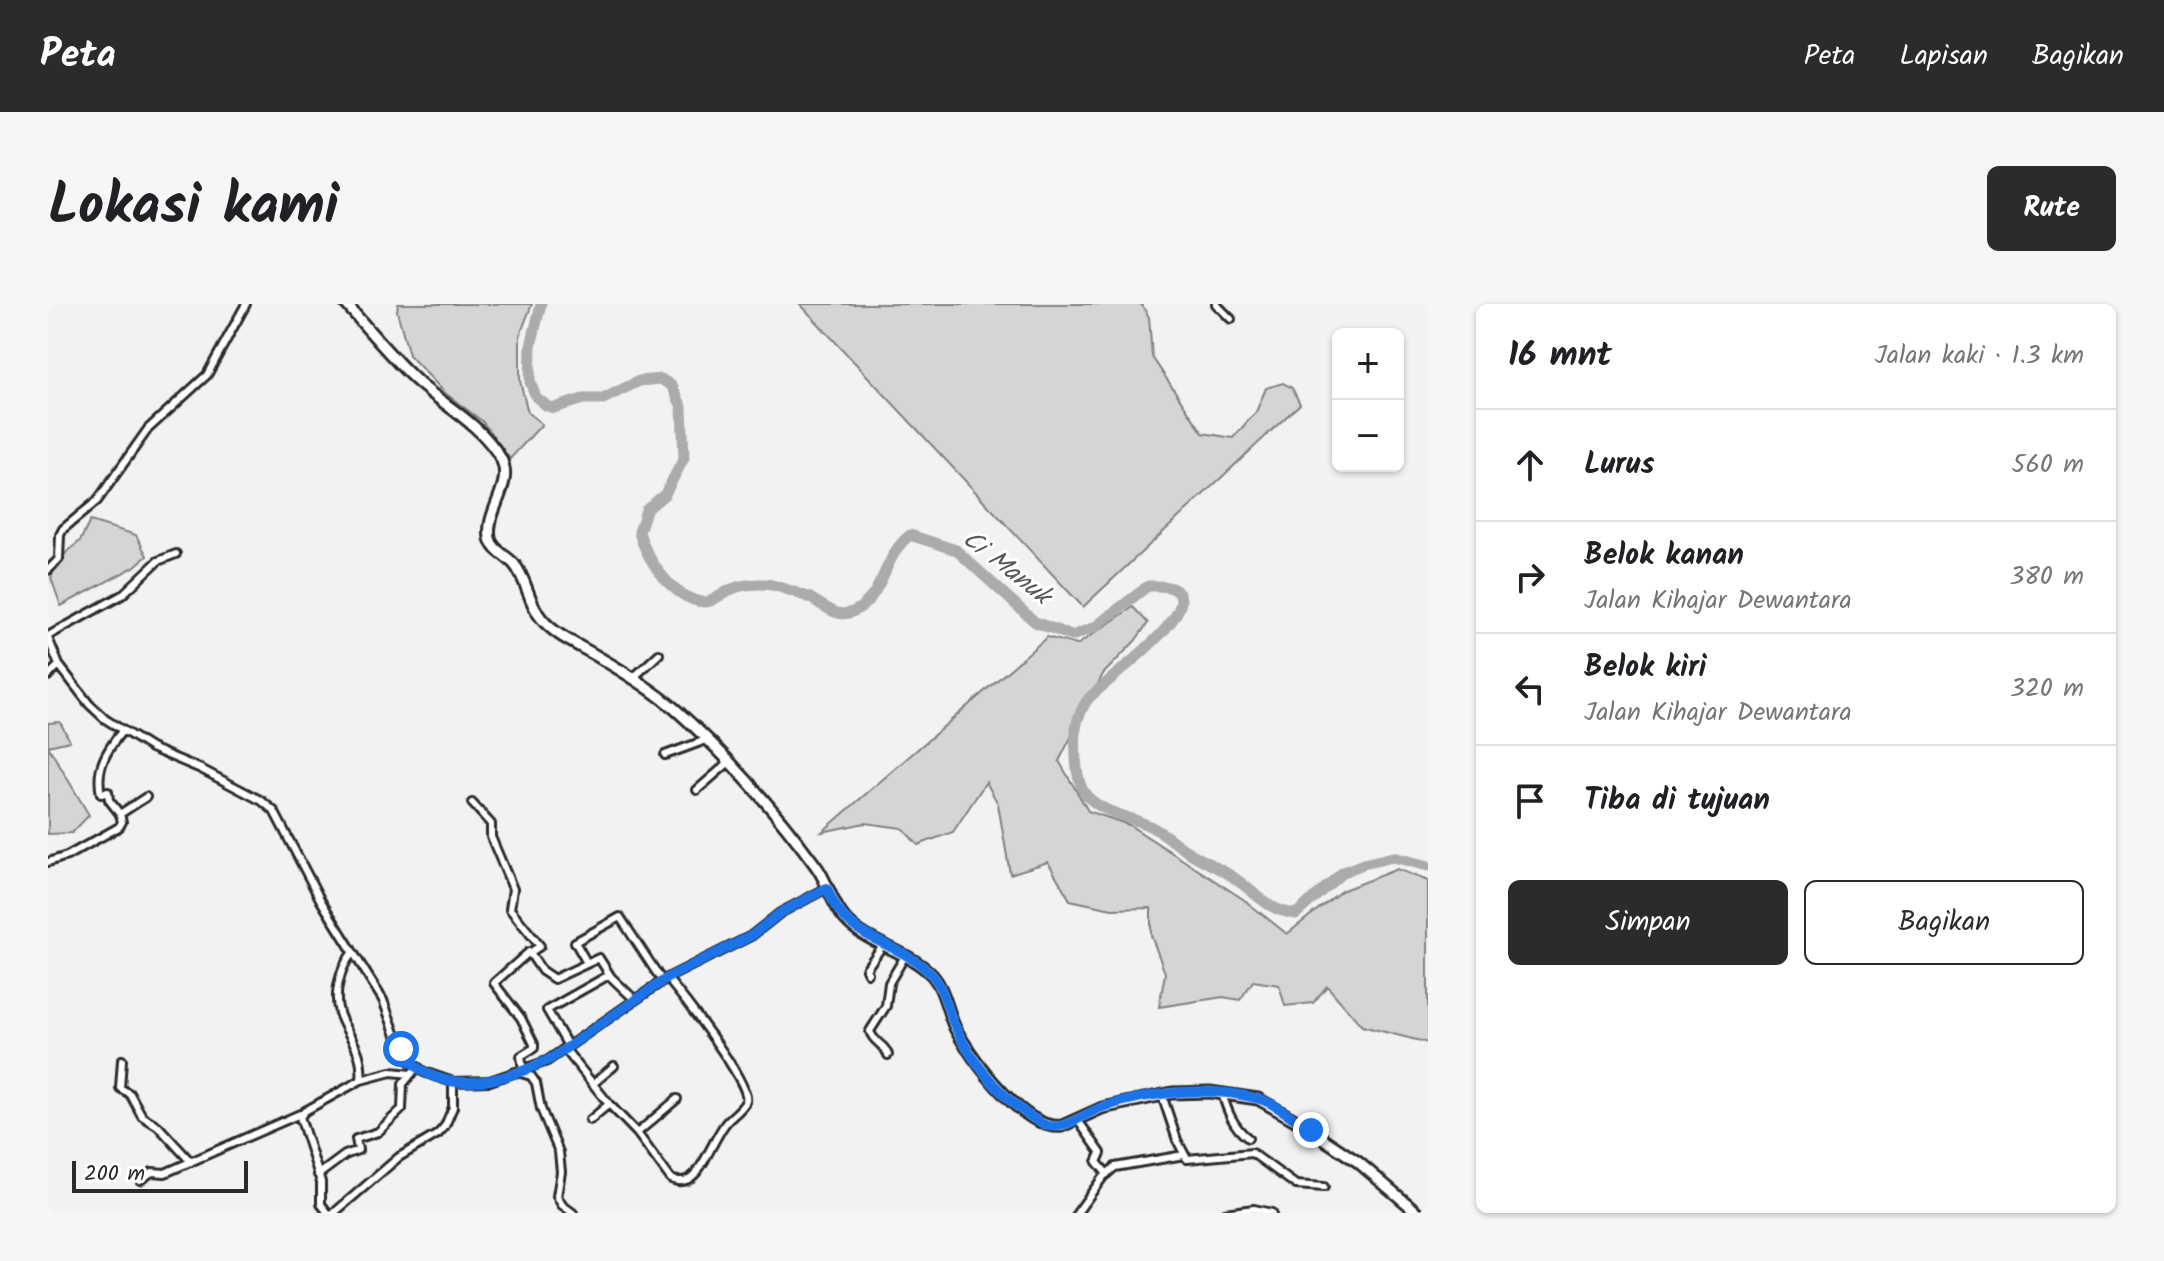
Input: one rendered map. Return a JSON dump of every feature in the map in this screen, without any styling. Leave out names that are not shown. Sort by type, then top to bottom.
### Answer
[{"type":"main road","points":[[347,304],[419,383],[455,409],[500,457],[504,482],[491,521],[490,539],[495,548],[515,565],[539,615],[553,630],[671,706],[706,740],[770,807],[818,869],[845,919],[858,931],[905,956],[935,978],[960,1036],[1002,1092],[1045,1125],[1058,1126],[1102,1108],[1162,1095],[1222,1093],[1264,1101],[1358,1162],[1418,1213]]},
{"type":"street","points":[[48,570],[59,559],[60,535],[67,523],[97,501],[148,429],[207,375],[246,304]]},
{"type":"street","points":[[1216,304],[1231,319]]},
{"type":"street","points":[[176,554],[163,557],[122,595],[48,637],[59,665],[89,704],[122,731],[151,748],[238,788],[274,811],[292,841],[302,866],[383,1000],[401,1049],[417,1067],[436,1078],[453,1082],[483,1082],[552,1058],[665,980],[751,936],[780,913],[827,888]]},
{"type":"street","points":[[632,679],[659,654]]},
{"type":"street","points":[[48,676],[59,665]]},
{"type":"street","points":[[48,862],[67,856],[119,827],[122,822],[109,800],[108,792],[101,794],[99,784],[103,759],[122,731]]},
{"type":"street","points":[[665,755],[706,740]]},
{"type":"street","points":[[697,790],[728,763]]},
{"type":"street","points":[[120,814],[146,797]]},
{"type":"street","points":[[472,803],[491,824],[491,837],[513,889],[510,909],[540,946],[494,983],[521,1018],[535,1045],[521,1056],[523,1070]]},
{"type":"street","points":[[587,963],[575,942],[620,917],[665,980],[696,1014],[745,1086],[747,1098],[721,1130],[699,1171],[685,1181],[671,1179],[637,1133],[609,1104],[566,1047],[547,1010],[609,975]]},
{"type":"street","points":[[868,973],[866,969],[883,945]]},
{"type":"street","points":[[353,952],[341,970],[336,1004],[338,1014],[360,1055],[361,1080]]},
{"type":"street","points":[[531,952],[542,972],[554,979],[599,958],[609,975],[635,1000]]},
{"type":"street","points":[[888,1055],[885,1048],[874,1041],[870,1031],[886,1006],[889,983],[905,956]]},
{"type":"street","points":[[122,1060],[119,1087],[131,1095],[142,1116],[158,1126],[191,1162]]},
{"type":"street","points":[[594,1083],[614,1066]]},
{"type":"street","points":[[318,1175],[345,1155],[358,1150],[356,1139],[378,1132],[400,1111],[403,1107],[403,1084],[417,1067]]},
{"type":"street","points":[[140,1180],[152,1172],[165,1173],[300,1114],[361,1080],[391,1072],[411,1074]]},
{"type":"street","points":[[508,1074],[526,1073],[536,1083],[541,1109],[559,1152],[561,1172],[557,1196],[562,1205],[573,1213]]},
{"type":"street","points":[[334,1213],[404,1154],[438,1134],[453,1107],[453,1082]]},
{"type":"street","points":[[1222,1093],[1236,1125],[1248,1138]]},
{"type":"street","points":[[1162,1095],[1184,1155],[1190,1159],[1252,1153],[1296,1185],[1324,1187]]},
{"type":"street","points":[[637,1133],[677,1099]]},
{"type":"street","points":[[590,1120],[609,1104]]},
{"type":"street","points":[[300,1114],[300,1124],[321,1184],[321,1202],[328,1213]]},
{"type":"street","points":[[1077,1119],[1101,1152],[1097,1161],[1107,1174]]},
{"type":"street","points":[[1077,1213],[1107,1174],[1118,1166],[1184,1155]]},
{"type":"street","points":[[1225,1213],[1249,1209],[1272,1213]]},
{"type":"shaded area","points":[[398,304],[532,304],[520,335],[520,381],[528,413],[542,424],[510,459],[482,421],[445,393],[409,355],[397,311]]},
{"type":"shaded area","points":[[800,304],[1141,304],[1149,317],[1152,357],[1203,433],[1233,438],[1256,412],[1266,388],[1283,383],[1292,388],[1300,404],[1083,607]]},
{"type":"shaded area","points":[[90,521],[136,535],[147,556],[134,567],[61,606],[51,578],[59,559],[80,541]]},
{"type":"shaded area","points":[[1133,607],[1148,623],[1103,674],[1059,761],[1088,811],[1129,825],[1243,899],[1287,934],[1341,891],[1397,869],[1428,881],[1428,1043],[1362,1026],[1327,986],[1313,1003],[1285,1006],[1279,985],[1253,981],[1240,1000],[1223,997],[1159,1007],[1165,973],[1151,935],[1151,908],[1112,909],[1070,900],[1048,862],[1010,874],[998,804],[986,782],[953,832],[918,845],[902,828],[865,823],[822,832],[1047,637],[1077,645]]},
{"type":"shaded area","points":[[60,722],[70,741],[48,746],[48,723]]},
{"type":"shaded area","points":[[48,746],[89,815],[72,833],[48,834]]},
{"type":"waterway","name":"Ci Manuk","points":[[541,304],[531,346],[530,382],[536,397],[547,406],[554,408],[583,399],[603,399],[639,381],[661,379],[672,386],[682,407],[684,458],[665,494],[646,510],[639,532],[660,574],[687,597],[707,602],[740,586],[767,584],[808,597],[838,613],[851,613],[874,593],[901,543],[910,535],[956,550],[1035,622],[1072,636],[1095,627],[1148,586],[1172,588],[1181,597],[1178,611],[1167,627],[1089,698],[1080,713],[1076,731],[1077,765],[1080,783],[1087,796],[1103,808],[1157,830],[1230,875],[1268,904],[1286,912],[1296,914],[1343,872],[1363,864],[1393,857],[1428,866]]},
{"type":"route","points":[[401,1049],[406,1058],[424,1072],[445,1081],[490,1081],[531,1068],[552,1058],[667,978],[751,936],[780,913],[827,888],[839,912],[858,931],[905,956],[935,978],[948,1012],[968,1049],[1002,1092],[1040,1123],[1062,1126],[1121,1102],[1172,1093],[1210,1092],[1264,1101],[1311,1130]]}]
